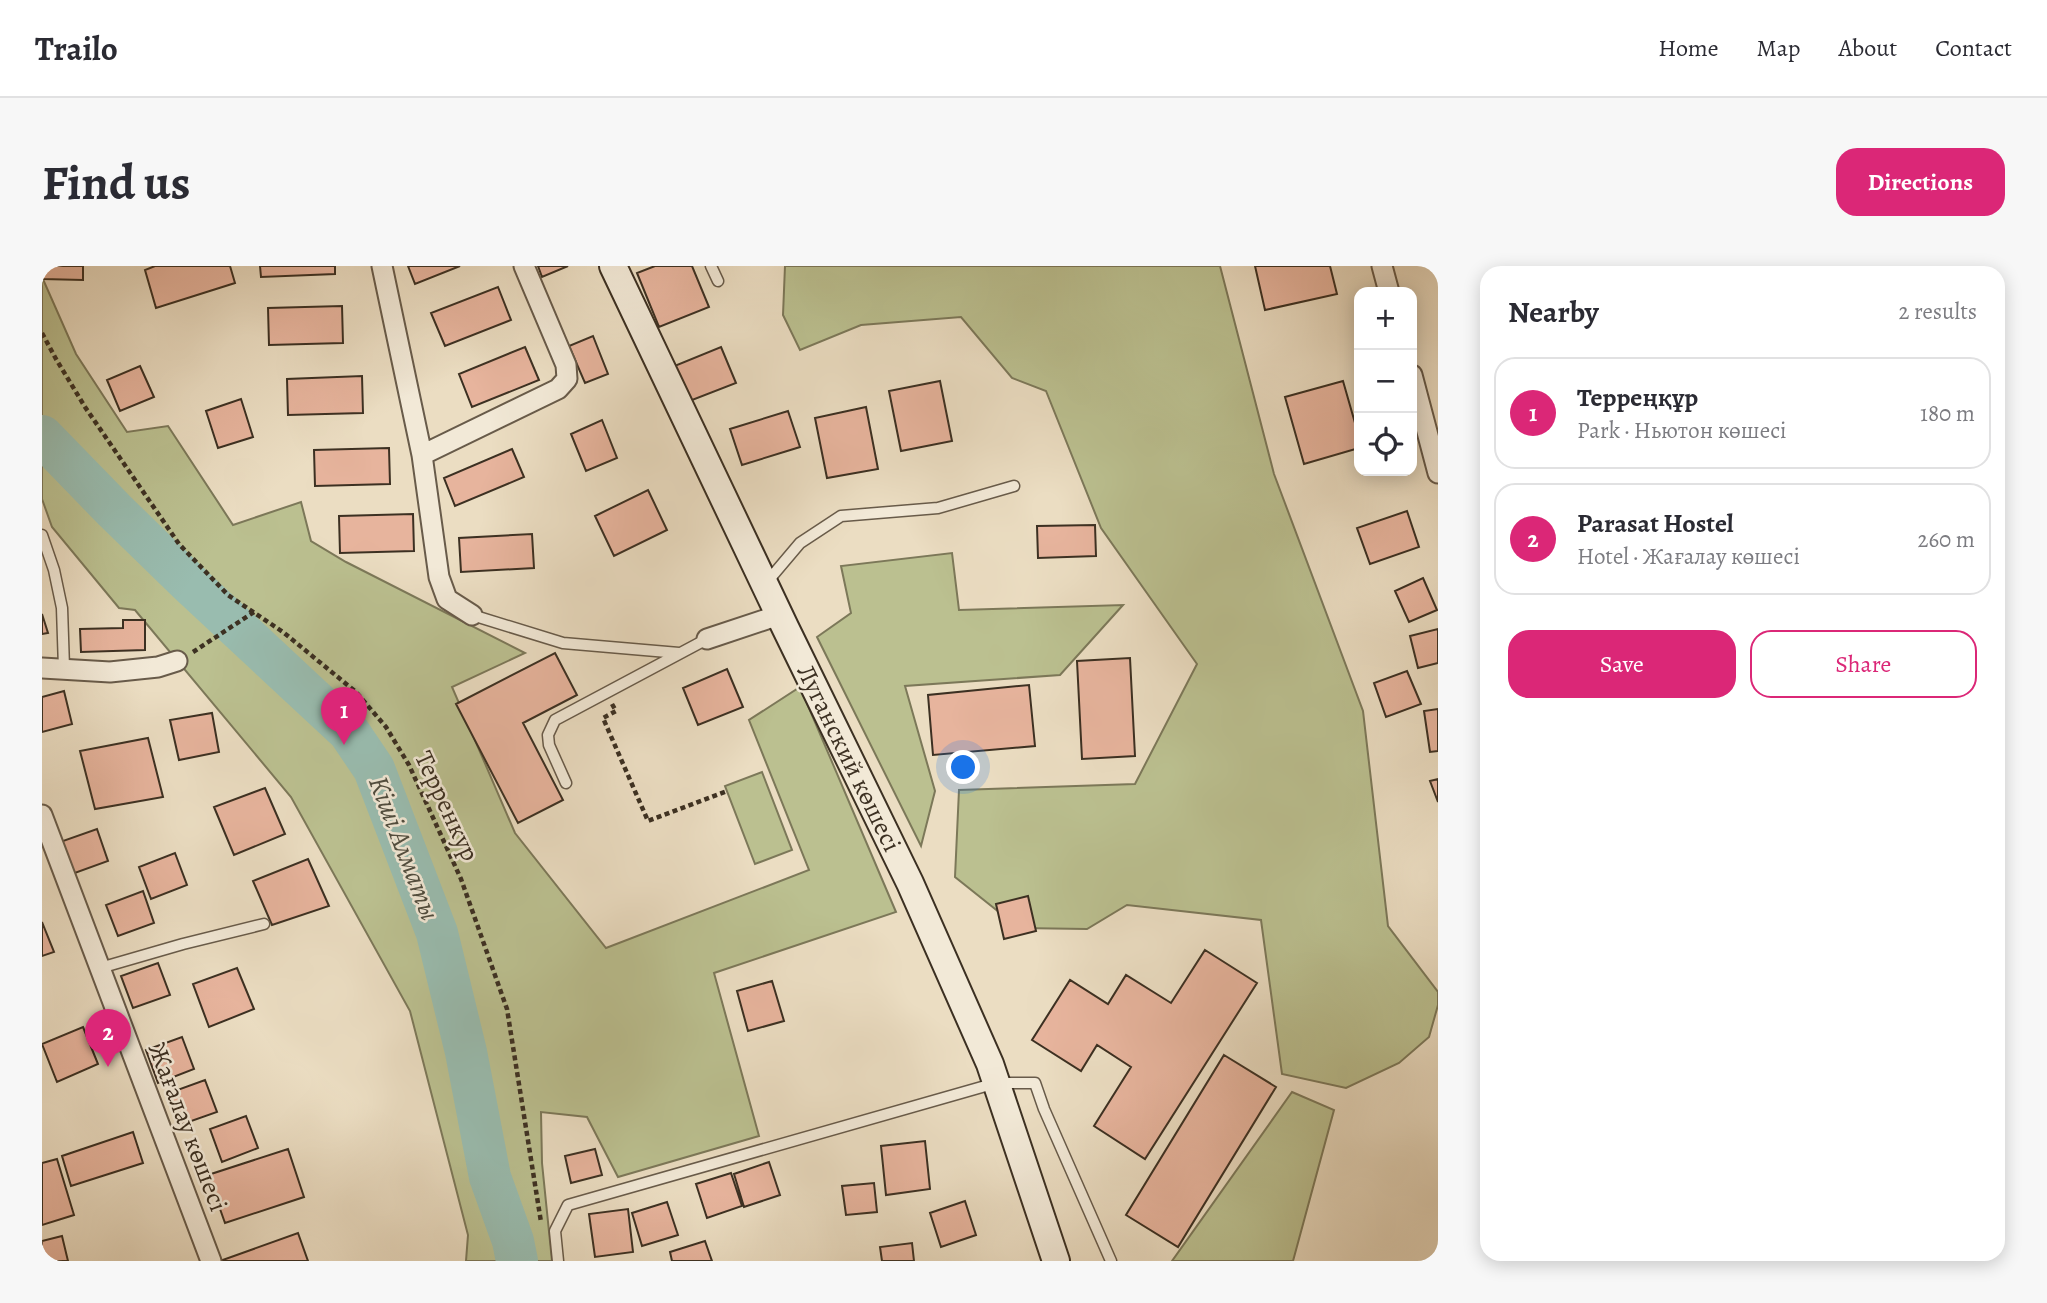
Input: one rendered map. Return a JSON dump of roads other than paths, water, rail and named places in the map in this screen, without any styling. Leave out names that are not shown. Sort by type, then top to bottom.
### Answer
[{"type":"street","points":[[382,266],[422,454],[439,577],[447,599],[472,615]]},
{"type":"street","points":[[422,454],[558,389],[566,379],[566,365],[524,266]]},
{"type":"street","name":"Луганский көшесі","points":[[613,266],[910,883],[990,1064],[1056,1261]]},
{"type":"street","points":[[1382,266],[1388,287]]},
{"type":"street","points":[[1417,394],[1438,473]]},
{"type":"street","points":[[707,639],[779,615]]},
{"type":"street","points":[[42,668],[110,672],[158,667],[177,661]]},
{"type":"street","name":"Жағалау көшесі","points":[[42,815],[211,1261]]},
{"type":"lane","points":[[711,266],[718,281]]},
{"type":"lane","points":[[765,585],[800,543],[841,516],[938,508],[1014,486]]},
{"type":"lane","points":[[42,535],[54,570],[62,608],[64,668]]},
{"type":"lane","points":[[472,615],[563,643],[680,653]]},
{"type":"lane","points":[[566,783],[548,735],[555,720],[707,639]]},
{"type":"lane","points":[[100,968],[264,924]]},
{"type":"lane","points":[[558,1261],[555,1231],[568,1205],[996,1083],[1035,1083],[1111,1261]]},
{"type":"waterway","name":"Кіші Алматы","points":[[42,436],[188,582],[349,732],[374,769],[437,933],[466,1052],[490,1177],[513,1241],[517,1261]]},
{"type":"place","name":"Терреңқұр","points":[[344,745]]},
{"type":"place","name":"Parasat Hostel","points":[[108,1067]]}]
